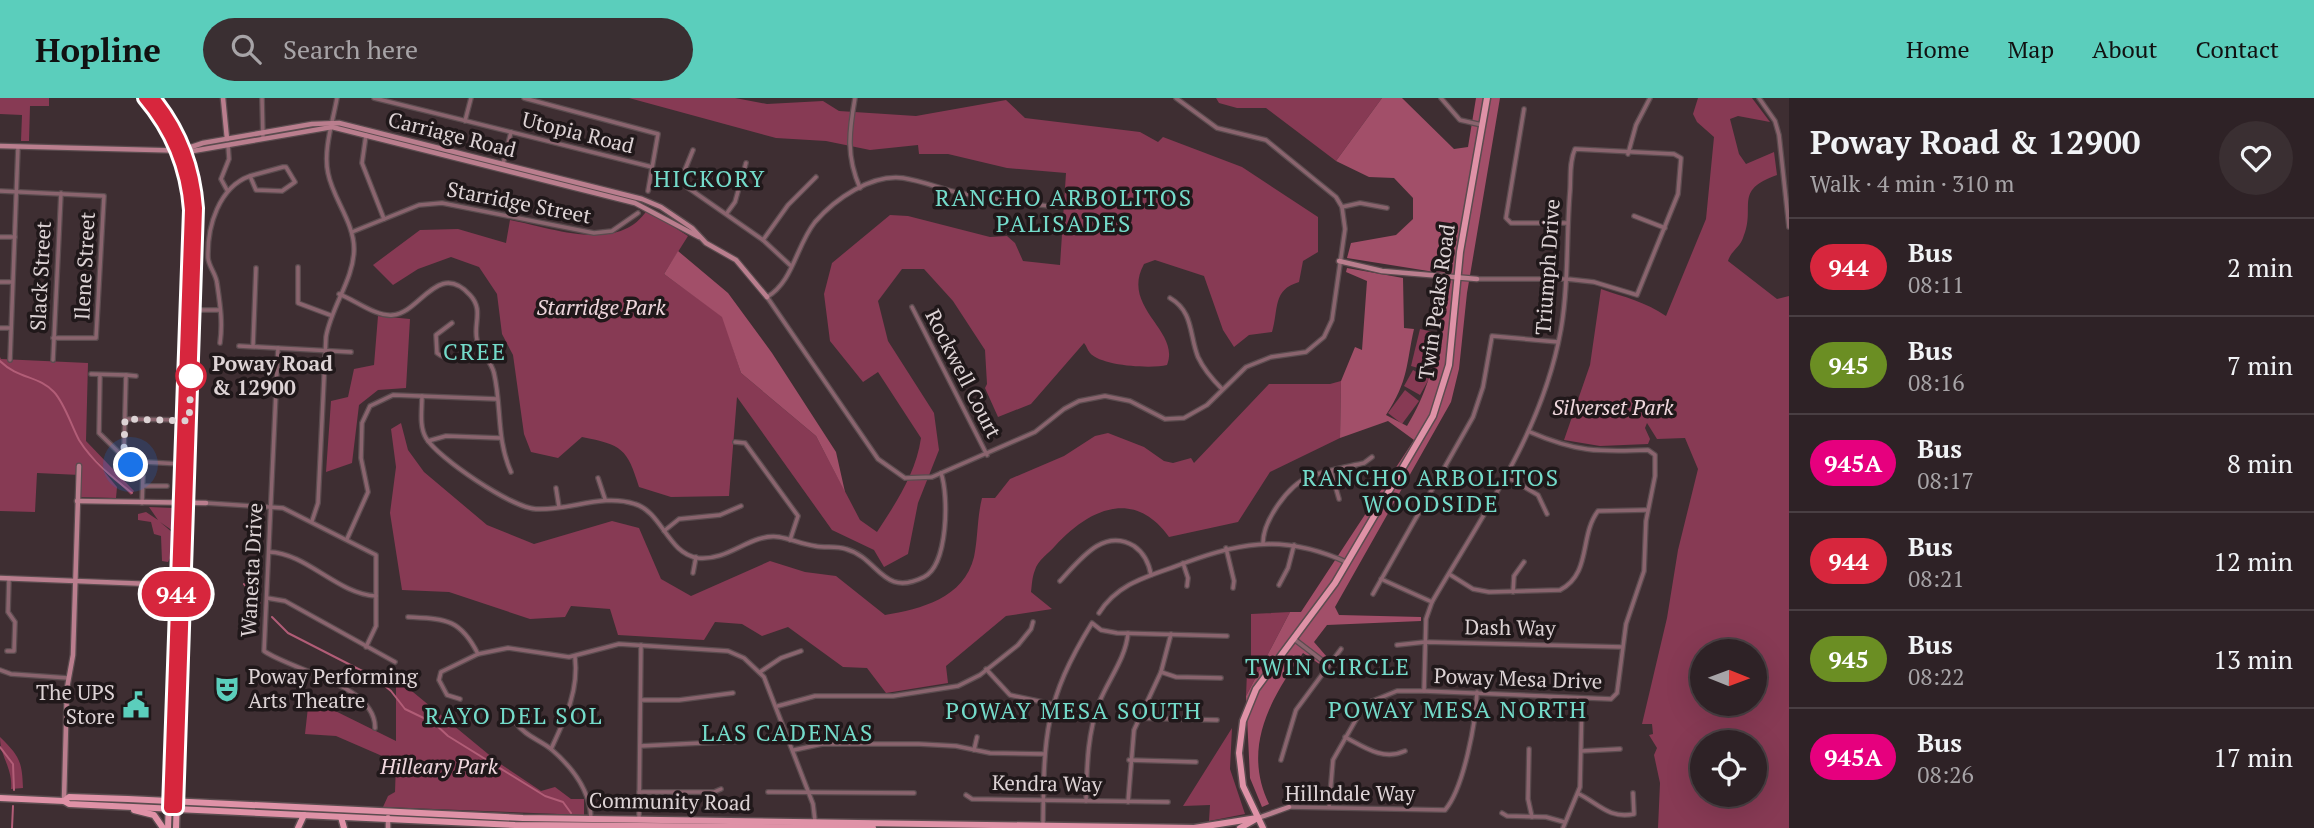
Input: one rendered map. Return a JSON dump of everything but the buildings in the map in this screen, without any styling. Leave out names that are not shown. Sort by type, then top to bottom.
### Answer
[{"type":"main road","points":[[101,806],[149,813],[166,828],[173,804],[179,742],[176,585],[183,502],[190,210],[181,149],[144,98]]},
{"type":"main road","points":[[153,98],[174,127],[194,181],[197,208],[191,382],[181,464],[185,552],[183,620],[173,706],[173,804],[176,828]]},
{"type":"main road","name":"Twin Peaks Road","points":[[1264,828],[1243,786],[1240,770],[1242,726],[1256,689],[1348,563],[1433,416],[1443,391],[1451,349],[1457,278],[1488,98]]},
{"type":"main road","points":[[185,363],[187,379],[191,382]]},
{"type":"main road","points":[[179,530],[181,550],[185,552]]},
{"type":"main road","points":[[176,585],[180,588],[183,610]]},
{"type":"main road","points":[[176,598],[179,617],[183,620]]},
{"type":"main road","points":[[173,706],[175,737],[179,742]]},
{"type":"main road","name":"Community Road","points":[[64,801],[69,797],[111,799],[237,812],[388,816],[554,826],[639,822],[815,821],[1194,828],[1257,818]]},
{"type":"main road","name":"Community Road","points":[[0,798],[101,806],[173,804],[285,807],[341,814]]},
{"type":"main road","points":[[90,805],[111,799]]},
{"type":"main road","points":[[237,812],[237,808],[262,806]]},
{"type":"main road","points":[[258,813],[283,811],[285,807]]},
{"type":"main road","points":[[297,828],[296,815],[299,811],[341,814],[344,828]]},
{"type":"main road","points":[[297,828],[304,815]]},
{"type":"main road","name":"Community Road","points":[[388,816],[493,824],[515,824],[516,821],[542,818],[592,818],[639,822],[873,828]]},
{"type":"main road","points":[[554,826],[556,822],[576,818]]},
{"type":"main road","points":[[569,825],[592,818]]},
{"type":"main road","points":[[1240,828],[1257,818]]},
{"type":"main road","points":[[786,827],[813,824],[815,821],[853,828]]},
{"type":"street","points":[[223,98],[229,159],[221,179],[227,190]]},
{"type":"street","points":[[262,98],[263,135]]},
{"type":"street","points":[[312,521],[318,502],[325,350],[330,315],[354,252],[352,232],[327,173],[337,98]]},
{"type":"street","name":"Utopia Road","points":[[374,98],[652,167]]},
{"type":"street","points":[[465,121],[471,98]]},
{"type":"street","points":[[524,98],[654,131],[659,139],[648,191]]},
{"type":"street","points":[[855,98],[848,141],[851,167],[860,188]]},
{"type":"street","points":[[1176,98],[1217,128],[1255,136],[1272,144],[1329,189],[1342,208],[1360,203],[1387,208]]},
{"type":"street","points":[[1441,98],[1460,120],[1482,125]]},
{"type":"street","points":[[1339,261],[1382,271],[1457,278],[1567,279],[1594,282],[1636,296],[1680,185],[1679,156],[1629,154],[1636,125],[1650,98]]},
{"type":"street","points":[[1759,98],[1775,121],[1779,135],[1789,227]]},
{"type":"street","points":[[1524,109],[1505,215],[1507,220],[1567,223]]},
{"type":"street","name":"Carriage Road","points":[[0,146],[193,151],[263,135],[332,125],[626,198],[648,200],[699,237]]},
{"type":"street","points":[[502,167],[511,132]]},
{"type":"street","points":[[367,133],[362,163],[384,219]]},
{"type":"street","points":[[10,360],[18,147]]},
{"type":"street","name":"Triumph Drive","points":[[1424,691],[1426,619],[1432,602],[1530,432],[1559,342],[1567,279],[1567,223],[1575,149],[1581,147],[1629,154]]},
{"type":"street","points":[[693,150],[681,182],[763,240],[791,266]]},
{"type":"street","points":[[727,213],[735,202],[746,163]]},
{"type":"street","points":[[220,343],[223,318],[219,310],[217,281],[208,258],[214,213],[227,190],[250,176],[286,167],[295,183],[282,191],[256,190],[250,176]]},
{"type":"street","points":[[763,240],[788,205],[816,177]]},
{"type":"street","points":[[767,297],[782,286],[799,246],[817,221],[841,199],[860,188],[885,179],[901,178],[981,197],[1055,207]]},
{"type":"street","points":[[0,191],[61,194]]},
{"type":"street","name":"Ilene Street","points":[[53,338],[96,338],[103,196],[61,194]]},
{"type":"street","name":"Slack Street","points":[[53,360],[61,194]]},
{"type":"street","name":"Carriage Road","points":[[626,198],[699,237],[743,266],[878,459],[905,478],[923,479],[987,455],[1035,432],[1064,409],[1087,399],[1116,397],[1154,416],[1178,419],[1196,414],[1246,367],[1261,359],[1299,354],[1316,346],[1332,320],[1345,229],[1342,208]]},
{"type":"street","name":"Starridge Street","points":[[352,232],[419,205],[442,203],[599,233],[624,225],[638,214]]},
{"type":"street","points":[[1634,216],[1665,228]]},
{"type":"street","points":[[672,223],[675,217]]},
{"type":"street","points":[[0,237],[15,237]]},
{"type":"street","points":[[298,267],[298,303],[330,315]]},
{"type":"street","points":[[253,347],[256,268]]},
{"type":"street","points":[[0,282],[13,282]]},
{"type":"street","points":[[339,293],[382,314],[392,315],[407,312],[433,287],[445,284],[458,286],[476,304],[477,340],[493,367],[500,438],[511,472]]},
{"type":"street","points":[[1170,298],[1179,303],[1189,319],[1198,356],[1208,375],[1222,389]]},
{"type":"street","name":"Rockwell Court","points":[[912,307],[987,455]]},
{"type":"street","points":[[193,310],[219,310]]},
{"type":"street","points":[[452,323],[436,335],[437,353],[446,358],[477,359],[485,355]]},
{"type":"street","points":[[0,328],[11,328]]},
{"type":"street","points":[[1373,594],[1473,417],[1483,387],[1492,336],[1559,342]]},
{"type":"street","points":[[239,346],[351,352]]},
{"type":"street","name":"Wanesta Drive","points":[[278,348],[265,652],[359,697],[373,710],[375,727]]},
{"type":"street","points":[[91,374],[136,376]]},
{"type":"street","points":[[100,374],[99,433],[143,476],[142,503]]},
{"type":"street","points":[[119,453],[124,449],[126,375]]},
{"type":"street","points":[[347,540],[368,492],[361,458],[365,413],[385,396],[497,399]]},
{"type":"street","points":[[422,396],[422,430],[428,441],[498,495],[532,509],[560,508],[605,499],[639,504],[681,551],[696,557],[710,558],[733,553],[767,537],[857,553],[883,578],[899,583],[926,576],[940,557],[946,498],[940,473]]},
{"type":"street","points":[[125,419],[186,420]]},
{"type":"street","points":[[1530,432],[1563,446],[1587,452],[1653,451],[1655,476],[1647,510],[1642,582],[1628,614],[1623,647]]},
{"type":"street","points":[[428,441],[446,436],[500,438]]},
{"type":"street","points":[[735,442],[745,443],[796,512],[798,521],[790,540]]},
{"type":"street","points":[[1263,543],[1269,516],[1298,485],[1307,478],[1364,463],[1372,457]]},
{"type":"street","points":[[145,462],[181,464]]},
{"type":"street","points":[[64,801],[68,678],[73,660],[79,466]]},
{"type":"street","points":[[1331,471],[1339,499]]},
{"type":"street","points":[[1506,476],[1538,495],[1545,504],[1547,514]]},
{"type":"street","points":[[598,478],[605,499]]},
{"type":"street","points":[[143,486],[167,486]]},
{"type":"street","points":[[556,488],[560,508]]},
{"type":"street","points":[[78,501],[271,506],[283,508],[312,521],[377,556],[375,628],[366,648]]},
{"type":"street","points":[[664,531],[679,519],[720,515],[735,511],[741,506]]},
{"type":"street","points":[[1448,574],[1479,591],[1553,592],[1570,584],[1580,570],[1598,511],[1647,510]]},
{"type":"street","points":[[1060,581],[1092,548],[1112,540],[1126,542],[1138,548],[1146,558],[1151,575]]},
{"type":"street","points":[[1099,613],[1125,587],[1226,548],[1263,543],[1294,545],[1348,563]]},
{"type":"street","points":[[1279,585],[1288,568],[1294,545]]},
{"type":"street","points":[[1226,548],[1234,580],[1233,588]]},
{"type":"street","points":[[269,552],[284,554],[358,592],[377,596]]},
{"type":"street","points":[[693,573],[696,557]]},
{"type":"street","points":[[1513,592],[1514,576],[1524,562]]},
{"type":"street","points":[[1183,563],[1187,586]]},
{"type":"street","points":[[0,578],[176,585]]},
{"type":"street","points":[[7,651],[15,652],[15,622],[8,612],[9,578]]},
{"type":"street","points":[[1381,579],[1432,602]]},
{"type":"street","points":[[267,598],[285,601],[395,662]]},
{"type":"street","points":[[408,617],[441,619],[455,624],[464,631],[478,654]]},
{"type":"street","points":[[778,706],[815,696],[892,696],[958,686],[986,669],[1023,640],[1033,622]]},
{"type":"street","points":[[1043,826],[1044,754],[1052,704],[1067,664],[1092,623],[1101,630],[1128,633],[1227,636]]},
{"type":"street","points":[[1086,801],[1089,739],[1097,708],[1123,656],[1128,633]]},
{"type":"street","points":[[1128,802],[1129,760],[1137,718],[1161,672],[1171,634]]},
{"type":"street","points":[[1294,639],[1328,665]]},
{"type":"street","name":"Dash Way","points":[[1397,645],[1425,642],[1623,647]]},
{"type":"street","points":[[460,699],[447,695],[439,680],[441,672],[478,654],[519,648],[575,657],[609,645],[717,648],[744,658],[760,672],[778,706],[810,795],[815,821]]},
{"type":"street","points":[[639,822],[641,645]]},
{"type":"street","name":"Poway Mesa Drive","points":[[1329,807],[1330,768],[1354,719],[1370,702],[1397,691],[1477,692],[1582,699],[1615,696],[1623,647]]},
{"type":"street","points":[[1281,760],[1296,709],[1340,649]]},
{"type":"street","points":[[760,672],[780,658],[802,651]]},
{"type":"street","points":[[551,749],[573,694],[577,678],[575,657]]},
{"type":"street","points":[[986,669],[1010,695],[1052,704]]},
{"type":"street","points":[[0,670],[11,674],[68,678]]},
{"type":"street","points":[[1161,672],[1176,677],[1221,678]]},
{"type":"street","name":"Hillndale Way","points":[[1257,818],[1289,807],[1445,810],[1463,764],[1476,712],[1477,692]]},
{"type":"street","points":[[641,700],[679,700],[733,693]]},
{"type":"street","points":[[1563,828],[1579,794],[1582,699]]},
{"type":"street","points":[[1137,718],[1217,720]]},
{"type":"street","points":[[516,723],[551,749],[584,787],[592,818]]},
{"type":"street","points":[[974,750],[977,737]]},
{"type":"street","points":[[1345,737],[1376,753],[1397,755],[1405,751]]},
{"type":"street","points":[[640,746],[742,741]]},
{"type":"street","points":[[794,750],[836,744],[956,746],[974,750],[1044,754]]},
{"type":"street","points":[[1529,749],[1528,799],[1532,817]]},
{"type":"street","points":[[1581,751],[1620,749]]},
{"type":"street","points":[[1129,760],[1196,762]]},
{"type":"street","points":[[639,792],[714,792],[721,789]]},
{"type":"street","points":[[768,792],[810,795],[914,793]]},
{"type":"street","points":[[1579,794],[1608,813],[1620,815],[1634,814],[1633,793]]},
{"type":"street","name":"Kendra Way","points":[[966,795],[972,799],[1168,802]]},
{"type":"street","points":[[1502,813],[1507,816],[1564,822]]},
{"type":"street","points":[[388,816],[388,828]]},
{"type":"green space","points":[[0,98],[49,98],[49,106],[30,106],[29,141],[21,141],[22,115],[0,114]]},
{"type":"green space","name":"Starridge Park","points":[[629,98],[735,98],[767,104],[823,101],[839,111],[916,116],[1006,100],[1025,118],[1140,132],[1158,142],[1163,137],[1242,167],[1318,217],[1318,252],[1303,261],[1299,282],[1280,295],[1272,332],[1249,335],[1234,347],[1223,330],[1204,276],[1155,260],[1144,264],[1139,280],[1139,293],[1166,341],[1169,352],[1167,365],[1115,364],[1090,353],[1084,343],[1031,404],[998,417],[985,388],[985,350],[953,301],[924,269],[902,269],[878,301],[888,341],[934,413],[939,450],[918,503],[908,554],[884,567],[874,550],[832,530],[737,397],[729,496],[671,497],[639,487],[631,464],[621,450],[582,437],[558,458],[531,452],[524,434],[513,355],[502,334],[497,294],[479,267],[451,257],[418,269],[393,285],[373,265],[420,230],[458,229],[506,243],[510,220],[564,232],[602,235],[620,231],[635,223],[647,210],[688,236],[664,274],[723,317],[741,373],[816,436],[860,520],[877,532],[910,475],[921,438],[878,372],[863,382],[830,341],[824,294],[832,263],[890,215],[908,216],[990,237],[1007,236],[1015,243],[1023,261],[1060,265],[1066,173],[1007,168],[948,154],[919,154],[918,145],[870,150],[826,141],[776,138]]},
{"type":"green space","points":[[1216,98],[1382,98],[1336,161],[1266,108],[1237,108],[1219,103]]},
{"type":"green space","name":"Silverset Park","points":[[1698,98],[1752,98],[1770,122],[1738,116],[1730,119],[1739,154],[1746,164],[1774,152],[1777,175],[1763,181],[1750,194],[1747,227],[1740,244],[1728,261],[1777,299],[1789,296],[1789,828],[1658,828],[1660,783],[1654,755],[1657,748],[1649,735],[1653,734],[1652,724],[1642,724],[1667,618],[1678,550],[1698,469],[1685,438],[1657,439],[1647,423],[1645,428],[1650,439],[1648,444],[1600,446],[1564,440],[1590,365],[1601,289],[1643,303],[1666,316],[1706,219],[1714,137],[1697,122],[1693,114]]},
{"type":"green space","points":[[378,316],[410,319],[406,388],[378,390],[359,405],[352,463],[326,472],[331,401],[348,397],[354,369],[374,365]]},
{"type":"green space","points":[[1420,329],[1437,333],[1429,371],[1411,366]]},
{"type":"green space","points":[[0,357],[88,363],[86,441],[134,491],[131,495],[90,454],[117,487],[116,498],[80,497],[80,475],[37,473],[35,512],[0,511]]},
{"type":"green space","points":[[1413,370],[1429,379],[1420,395],[1404,386]]},
{"type":"green space","points":[[1341,381],[1340,438],[1270,472],[1238,522],[1169,537],[1155,522],[1141,513],[1127,509],[1112,509],[1082,522],[1044,557],[1033,575],[1031,592],[1052,609],[1006,616],[946,666],[948,683],[886,693],[867,668],[843,667],[788,627],[762,636],[742,624],[715,622],[704,640],[618,635],[610,609],[571,606],[565,617],[530,619],[449,592],[402,590],[390,513],[396,467],[391,429],[401,423],[408,450],[424,472],[487,525],[534,544],[612,521],[639,528],[661,579],[691,596],[770,561],[805,572],[836,576],[885,615],[926,605],[951,592],[961,583],[974,557],[982,498],[995,498],[1010,479],[1064,456],[1095,436],[1108,433],[1144,447],[1164,461],[1173,463],[1191,458],[1194,463],[1269,384],[1330,384]]},
{"type":"green space","points":[[1405,390],[1419,401],[1402,424],[1388,413]]},
{"type":"green space","points":[[149,507],[173,508],[173,531],[160,522],[173,533],[173,552],[168,562],[162,561],[161,536],[154,534],[151,522],[138,520],[138,514],[146,512],[158,520]]},
{"type":"green space","points":[[1290,612],[1246,696],[1247,672],[1251,671],[1251,614]]},
{"type":"green space","name":"Hilleary Park","points":[[396,678],[499,763],[541,791],[555,787],[571,799],[584,799],[584,815],[383,807],[388,796],[395,792],[396,762],[336,736],[305,734],[309,698],[396,741]]},
{"type":"green space","points":[[1232,728],[1230,769],[1245,814],[1209,821],[1210,805],[1183,806]]},
{"type":"green space","points":[[0,737],[18,759],[23,788],[11,789]]},
{"type":"shaded area","points":[[1382,98],[1402,98],[1454,149],[1468,147],[1476,98],[1500,98],[1467,293],[1459,369],[1451,402],[1335,607],[1339,615],[1421,617],[1421,621],[1327,625],[1314,642],[1327,657],[1321,665],[1303,653],[1280,688],[1263,725],[1258,763],[1261,783],[1269,804],[1262,807],[1250,778],[1246,696],[1290,612],[1301,612],[1414,440],[1388,421],[1340,438],[1341,381],[1355,347],[1362,350],[1367,281],[1346,272],[1347,268],[1403,278],[1404,328],[1414,329],[1403,382],[1386,415],[1407,426],[1428,380],[1440,330],[1436,328],[1438,283],[1447,284],[1447,274],[1347,258],[1351,243],[1396,235],[1413,219],[1413,198],[1394,178],[1369,177],[1336,161]]},
{"type":"shaded area","points":[[678,251],[728,293],[772,353],[836,452],[845,492],[816,436],[741,373],[722,317],[664,274]]},
{"type":"waterway","points":[[0,361],[54,392],[84,448],[103,469],[132,493]]},
{"type":"waterway","points":[[244,584],[260,603]]},
{"type":"waterway","points":[[272,617],[288,633],[374,677],[391,691],[405,709],[434,723],[448,736],[545,796],[563,802],[571,813]]},
{"type":"waterway","points":[[0,747],[13,764],[14,790]]},
{"type":"waterway","points":[[12,828],[13,806]]},
{"type":"bus line","name":"944","points":[[144,98],[163,123],[177,149],[187,182],[190,210],[169,808],[177,808],[197,208],[188,159],[174,127],[154,98]]},
{"type":"place","name":"Poway Road & 12900","points":[[191,376]]},
{"type":"place","name":"Poway Performing Arts Theatre","points":[[227,689]]},
{"type":"place","name":"The UPS Store","points":[[136,705]]},
{"type":"district","name":"HICKORY","points":[[710,179]]},
{"type":"district","name":"RANCHO ARBOLITOS PALISADES","points":[[1064,211]]},
{"type":"district","name":"CREE","points":[[475,352]]},
{"type":"district","name":"RANCHO ARBOLITOS WOODSIDE","points":[[1431,491]]},
{"type":"district","name":"TWIN CIRCLE","points":[[1328,667]]},
{"type":"district","name":"POWAY MESA NORTH","points":[[1458,710]]},
{"type":"district","name":"POWAY MESA SOUTH","points":[[1074,711]]},
{"type":"district","name":"RAYO DEL SOL","points":[[514,716]]},
{"type":"district","name":"LAS CADENAS","points":[[788,733]]},
{"type":"route","points":[[131,465],[119,453],[124,449],[125,419],[189,421],[191,382],[187,379],[191,376]]}]
